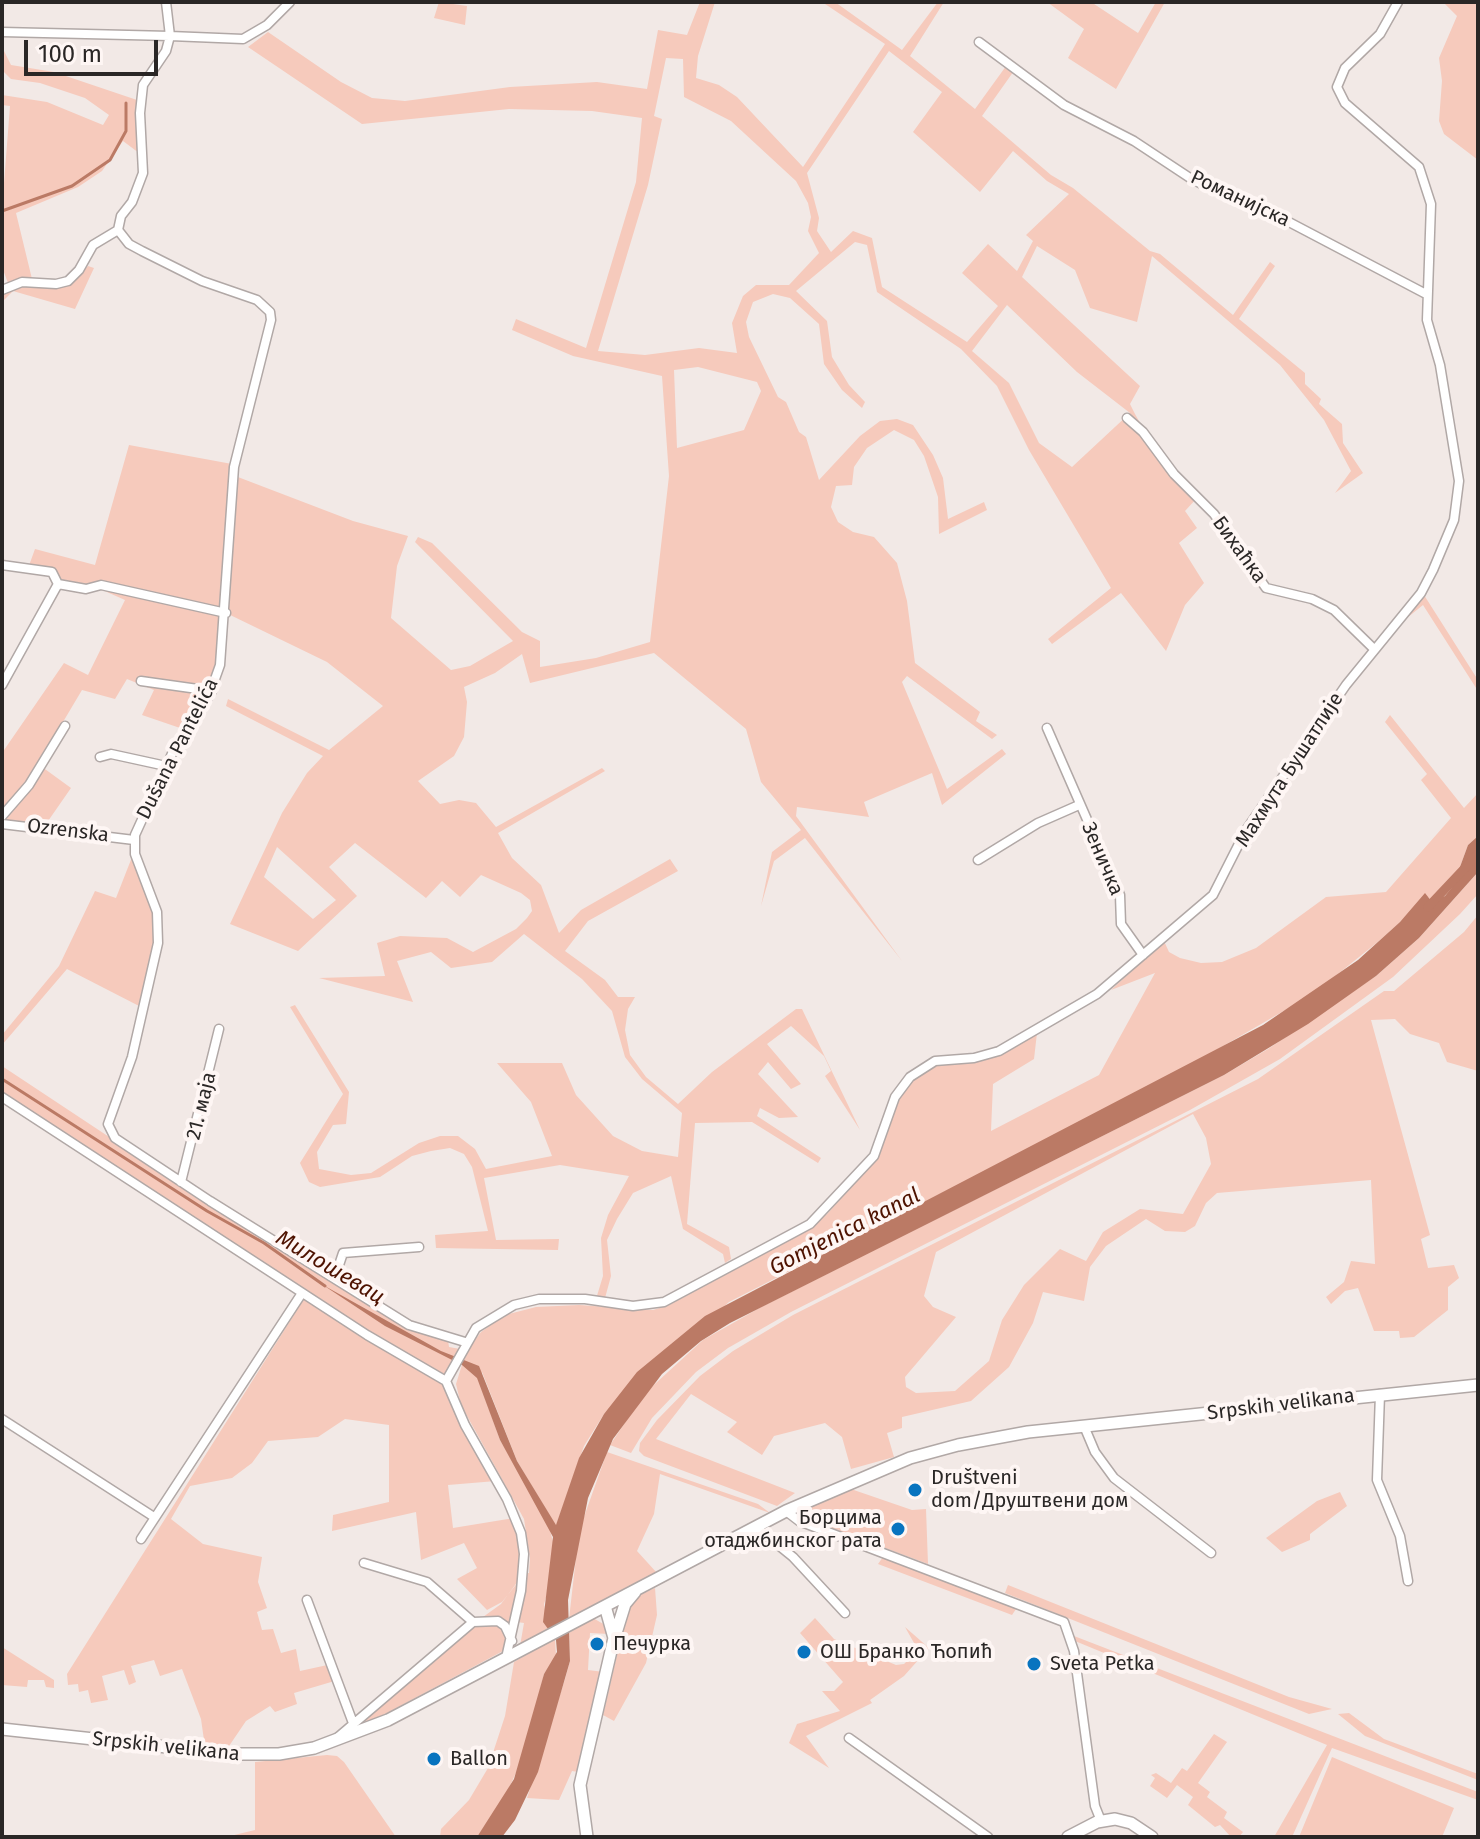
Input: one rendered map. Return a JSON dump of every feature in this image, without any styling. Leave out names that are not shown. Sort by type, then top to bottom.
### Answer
[{"type":"main road","name":"Srpskih velikana","points":[[2,1729],[231,1754],[279,1754],[329,1745],[388,1720],[506,1658],[516,1646],[587,1616],[786,1511],[876,1470],[927,1453],[1000,1436],[1478,1385]]},
{"type":"main road","points":[[587,1837],[580,1785],[614,1638],[625,1604],[638,1588]]},
{"type":"main road","points":[[605,1606],[614,1638]]},
{"type":"main road","points":[[587,1616],[601,1617],[614,1638]]},
{"type":"main road","points":[[1068,1837],[1101,1821],[1131,1823],[1152,1837]]},
{"type":"street","points":[[2,290],[22,282],[56,284],[68,281],[79,270],[93,245],[118,230],[121,216],[132,202],[143,173],[140,113],[143,85],[166,51],[170,36],[166,2]]},
{"type":"street","points":[[2,32],[243,39],[267,25],[290,2]]},
{"type":"street","name":"Махмута Бушатлије","points":[[446,1381],[463,1346],[476,1328],[495,1313],[539,1299],[609,1301],[633,1306],[664,1302],[800,1231],[821,1214],[874,1156],[895,1097],[910,1077],[935,1061],[974,1058],[999,1051],[1097,994],[1213,895],[1246,830],[1374,649],[1421,593],[1449,534],[1457,504],[1455,449],[1427,320],[1426,294],[1433,226],[1426,182],[1419,167],[1402,149],[1345,103],[1337,87],[1345,68],[1380,34],[1398,2]]},
{"type":"street","name":"Романијска","points":[[979,42],[1064,105],[1134,141],[1190,178],[1211,189],[1249,201],[1426,294]]},
{"type":"street","name":"Dušana Pantelića","points":[[118,230],[129,244],[202,281],[257,300],[270,312],[267,345],[234,467],[220,665],[212,691],[166,766],[134,840],[135,854],[157,912],[158,943],[132,1057],[108,1124],[115,1138],[409,1325],[463,1346]]},
{"type":"street","name":"Бихаћка","points":[[1127,418],[1174,474],[1214,514],[1266,588],[1312,599],[1334,610],[1374,649]]},
{"type":"street","points":[[2,565],[52,572],[58,584]]},
{"type":"street","points":[[58,584],[86,589],[101,585],[226,613]]},
{"type":"street","points":[[2,685],[58,584]]},
{"type":"street","points":[[141,681],[212,691]]},
{"type":"street","points":[[2,816],[34,778],[65,726]]},
{"type":"street","name":"Зеничка","points":[[1047,728],[1120,895],[1121,924],[1143,955]]},
{"type":"street","points":[[100,757],[111,754],[166,766]]},
{"type":"street","name":"Зеничка","points":[[978,860],[1038,823],[1079,805]]},
{"type":"street","name":"Ozrenska","points":[[2,824],[134,840]]},
{"type":"street","name":"21. маја","points":[[181,1182],[219,1029]]},
{"type":"street","points":[[2,1097],[302,1293],[446,1381],[465,1425],[507,1499],[521,1533],[524,1570],[516,1646]]},
{"type":"street","points":[[335,1277],[343,1253],[419,1247]]},
{"type":"street","points":[[141,1539],[302,1293]]},
{"type":"street","points":[[1380,1394],[1377,1480],[1400,1536],[1408,1581]]},
{"type":"street","points":[[2,1419],[154,1517]]},
{"type":"street","points":[[1084,1426],[1095,1452],[1114,1478],[1211,1553]]},
{"type":"street","points":[[786,1511],[799,1521],[1064,1622],[1074,1651],[1095,1806],[1101,1821]]},
{"type":"street","points":[[756,1527],[793,1557],[845,1613]]},
{"type":"street","points":[[364,1563],[427,1582],[473,1622]]},
{"type":"street","points":[[307,1600],[353,1723]]},
{"type":"street","points":[[329,1745],[473,1622],[498,1621],[505,1626],[516,1646]]},
{"type":"street","points":[[849,1738],[988,1837]]},
{"type":"shaded area","points":[[439,2],[467,6],[465,25],[434,18]]},
{"type":"shaded area","points":[[700,2],[715,2],[698,56],[696,78],[719,85],[737,97],[803,167],[885,44],[822,2],[835,2],[902,50],[938,2],[944,2],[910,56],[975,109],[1009,62],[1016,68],[982,116],[1051,175],[1073,188],[1150,251],[1160,254],[1233,315],[1270,262],[1275,266],[1239,319],[1305,373],[1305,384],[1321,399],[1319,404],[1342,424],[1343,443],[1363,473],[1335,493],[1351,471],[1324,420],[1280,365],[1152,256],[1137,322],[1090,308],[1075,270],[1037,246],[1022,277],[1140,386],[1130,404],[1135,414],[1163,464],[1197,498],[1185,511],[1197,528],[1179,543],[1204,583],[1185,605],[1166,651],[1121,593],[1052,644],[1048,639],[1111,588],[1029,450],[997,386],[961,349],[877,292],[867,245],[855,242],[796,291],[827,321],[832,357],[849,385],[865,402],[862,408],[842,390],[824,364],[819,324],[790,298],[773,294],[753,302],[746,322],[749,337],[778,397],[786,402],[799,432],[806,437],[819,480],[860,436],[880,421],[897,419],[913,425],[933,455],[943,478],[948,519],[984,502],[987,510],[939,534],[938,497],[924,456],[914,440],[894,430],[867,448],[854,467],[852,485],[836,486],[831,507],[838,522],[853,532],[874,537],[897,563],[907,601],[915,663],[980,712],[976,721],[997,735],[992,739],[907,676],[902,682],[947,789],[1002,749],[1006,754],[942,805],[932,773],[864,802],[869,817],[797,807],[796,816],[902,961],[805,838],[774,861],[761,906],[772,852],[801,830],[761,782],[746,729],[654,653],[530,683],[522,654],[495,673],[464,687],[467,702],[464,737],[454,756],[418,781],[440,804],[459,800],[476,803],[496,827],[602,768],[605,771],[498,833],[512,858],[541,885],[559,933],[581,910],[670,859],[678,871],[588,921],[565,951],[605,980],[618,997],[635,997],[628,1009],[625,1030],[630,1055],[646,1077],[678,1104],[712,1072],[796,1009],[802,1009],[860,1130],[825,1076],[831,1071],[824,1056],[791,1026],[767,1044],[801,1084],[791,1089],[768,1062],[758,1074],[798,1117],[779,1118],[760,1108],[757,1116],[821,1158],[818,1163],[752,1122],[695,1123],[687,1224],[729,1247],[731,1259],[725,1263],[723,1254],[683,1229],[671,1176],[633,1193],[617,1219],[607,1240],[611,1276],[605,1298],[596,1299],[603,1276],[601,1238],[608,1215],[629,1176],[560,1165],[484,1178],[496,1240],[559,1239],[558,1250],[436,1248],[435,1235],[488,1231],[472,1167],[464,1154],[450,1148],[431,1151],[412,1156],[380,1177],[320,1187],[309,1182],[300,1163],[343,1094],[290,1007],[295,1005],[349,1092],[346,1124],[333,1125],[317,1152],[319,1169],[351,1175],[371,1173],[419,1143],[440,1136],[458,1136],[475,1149],[486,1169],[552,1156],[531,1102],[497,1063],[562,1063],[576,1095],[613,1136],[642,1151],[678,1157],[682,1113],[642,1079],[625,1057],[612,1011],[582,979],[524,934],[492,962],[451,968],[431,952],[397,961],[413,1002],[319,978],[385,976],[377,943],[400,936],[447,938],[473,952],[516,929],[527,918],[532,911],[530,900],[521,893],[481,875],[460,897],[442,881],[426,898],[355,843],[329,867],[357,896],[298,951],[230,924],[282,813],[307,773],[323,756],[226,706],[228,699],[329,750],[383,706],[327,662],[224,612],[224,633],[212,691],[183,729],[142,715],[154,690],[127,679],[115,699],[82,690],[38,764],[71,788],[46,824],[2,821],[2,753],[64,663],[88,675],[125,600],[100,589],[27,571],[35,549],[95,565],[129,445],[232,464],[230,474],[353,521],[408,536],[397,566],[391,618],[451,670],[470,666],[513,641],[415,542],[418,537],[432,543],[522,632],[540,641],[540,667],[596,658],[650,642],[669,476],[662,376],[573,356],[512,330],[516,319],[586,348],[636,182],[642,118],[592,111],[509,109],[362,124],[248,47],[268,32],[341,82],[372,98],[405,101],[510,87],[597,82],[647,89],[658,30],[687,35]],"holes":[[[889,51],[942,92],[913,132],[980,192],[1013,151],[1047,181],[1069,194],[1026,235],[1033,241],[1017,271],[988,244],[962,273],[998,306],[967,342],[882,287],[872,238],[853,231],[831,252],[817,231],[819,218],[807,173]],[[666,58],[683,59],[684,97],[731,121],[796,181],[808,203],[811,217],[808,231],[819,253],[789,285],[756,285],[743,296],[732,323],[737,353],[699,348],[645,355],[598,351],[648,185],[662,119],[654,116]],[[1007,305],[1077,372],[1130,413],[1072,467],[1039,443],[1009,383],[972,351]],[[698,367],[757,382],[761,391],[744,430],[677,448],[674,370]],[[277,847],[336,900],[313,919],[264,877]]]},
{"type":"shaded area","points":[[1047,2],[1091,2],[1138,33],[1156,2],[1165,2],[1116,89],[1068,58],[1084,29]]},
{"type":"shaded area","points":[[1443,2],[1478,2],[1478,160],[1444,134],[1439,121],[1442,81],[1439,58],[1457,16]]},
{"type":"shaded area","points":[[2,47],[11,65],[54,72],[137,100],[139,153],[123,141],[102,171],[78,187],[16,213],[32,279],[8,283],[2,267],[2,209],[10,106],[2,105],[2,95],[47,102],[103,125],[109,115],[85,98],[40,83],[11,79],[2,70]]},
{"type":"shaded area","points":[[88,266],[94,268],[75,309],[13,291],[2,302],[2,295],[8,287],[69,286]]},
{"type":"shaded area","points":[[1424,595],[1478,680],[1478,691],[1423,605],[1402,622]]},
{"type":"shaded area","points":[[1390,715],[1464,808],[1478,793],[1478,836],[1468,845],[1453,886],[1445,896],[1432,902],[1428,897],[1313,994],[1173,1075],[729,1302],[604,1414],[584,1446],[556,1526],[517,1461],[482,1372],[480,1384],[500,1440],[548,1522],[553,1542],[549,1588],[544,1604],[548,1631],[520,1646],[524,1623],[517,1622],[512,1630],[495,1618],[483,1617],[501,1604],[524,1573],[529,1573],[530,1558],[524,1519],[461,1405],[456,1384],[466,1352],[481,1332],[505,1315],[536,1307],[579,1305],[653,1310],[669,1305],[807,1230],[827,1214],[877,1159],[903,1090],[926,1069],[940,1064],[981,1061],[1037,1033],[1034,1059],[993,1084],[991,1131],[1099,1075],[1155,973],[1111,990],[1164,941],[1169,952],[1180,958],[1201,963],[1222,962],[1256,948],[1326,897],[1386,892],[1451,818],[1421,780],[1427,774],[1385,722]]},
{"type":"shaded area","points":[[1478,836],[1478,872],[1419,938],[1376,976],[1308,1024],[1224,1075],[730,1323],[701,1341],[662,1374],[613,1439],[588,1498],[568,1600],[570,1661],[538,1772],[515,1820],[502,1837],[477,1837],[514,1779],[544,1674],[557,1652],[556,1640],[543,1622],[553,1537],[500,1440],[477,1378],[462,1365],[385,1326],[323,1285],[441,1351],[479,1366],[517,1461],[556,1525],[579,1458],[604,1414],[637,1372],[705,1316],[1263,1025],[1358,960],[1400,922],[1425,893],[1432,902],[1445,896],[1453,886],[1468,845]]},
{"type":"shaded area","points":[[134,852],[152,904],[157,939],[141,1007],[67,969],[2,1045],[2,1035],[59,966],[95,891],[116,898]]},
{"type":"shaded area","points":[[1478,872],[1478,894],[1460,914],[1393,977],[1280,1059],[1190,1110],[791,1312],[728,1348],[696,1372],[652,1418],[631,1453],[610,1445],[645,1393],[703,1340],[763,1306],[1224,1075],[1268,1049],[1376,976],[1419,938]]},
{"type":"shaded area","points":[[1478,915],[1478,1071],[1447,1062],[1439,1043],[1410,1034],[1395,1019],[1371,1020],[1430,1235],[1421,1239],[1428,1268],[1454,1265],[1459,1278],[1448,1287],[1448,1310],[1414,1337],[1400,1338],[1399,1331],[1374,1331],[1358,1288],[1345,1291],[1331,1304],[1326,1297],[1344,1282],[1351,1261],[1375,1264],[1371,1180],[1217,1193],[1206,1203],[1195,1226],[1185,1232],[1165,1231],[1146,1219],[1106,1246],[1090,1267],[1084,1301],[1043,1292],[1033,1323],[1009,1367],[971,1401],[902,1417],[902,1428],[887,1433],[894,1457],[851,1469],[842,1437],[825,1423],[774,1436],[762,1455],[727,1432],[737,1422],[691,1394],[656,1439],[795,1493],[777,1506],[644,1456],[639,1451],[640,1443],[657,1420],[700,1376],[733,1351],[793,1315],[1258,1079],[1384,991],[1394,991],[1464,932]],"holes":[[[1193,1114],[1206,1138],[1211,1164],[1183,1214],[1140,1209],[1103,1232],[1086,1261],[1060,1249],[1024,1285],[1002,1320],[989,1361],[955,1391],[916,1393],[906,1387],[905,1377],[956,1317],[933,1307],[924,1296],[936,1252]]]},
{"type":"shaded area","points":[[2,1066],[233,1219],[416,1331],[448,1340],[449,1347],[460,1349],[448,1374],[437,1375],[368,1334],[2,1095]]},
{"type":"shaded area","points":[[304,1299],[446,1385],[496,1481],[448,1485],[453,1528],[514,1518],[524,1558],[519,1581],[502,1602],[487,1610],[457,1579],[477,1568],[464,1543],[421,1560],[416,1512],[332,1531],[333,1515],[389,1502],[389,1425],[345,1419],[318,1437],[268,1441],[252,1463],[232,1478],[190,1486],[171,1519],[203,1544],[262,1557],[258,1582],[267,1608],[257,1612],[262,1630],[273,1629],[281,1653],[296,1649],[300,1671],[332,1664],[338,1680],[294,1693],[297,1704],[275,1712],[270,1706],[246,1721],[227,1749],[205,1747],[201,1719],[182,1669],[160,1676],[154,1660],[131,1666],[136,1682],[129,1685],[124,1670],[102,1676],[108,1700],[91,1703],[88,1690],[79,1692],[78,1684],[68,1685],[67,1674]]},
{"type":"shaded area","points":[[607,1452],[758,1504],[770,1513],[660,1474],[654,1514],[637,1551],[657,1573],[569,1619],[579,1531]]},
{"type":"shaded area","points":[[848,1488],[912,1510],[926,1509],[928,1564],[799,1516],[805,1507]]},
{"type":"shaded area","points":[[1340,1492],[1347,1506],[1310,1534],[1310,1540],[1282,1552],[1266,1538],[1317,1501]]},
{"type":"shaded area","points":[[883,1557],[1016,1609],[1012,1615],[878,1564]]},
{"type":"shaded area","points":[[1008,1585],[1289,1697],[1332,1709],[1309,1714],[1005,1593]]},
{"type":"shaded area","points":[[655,1588],[657,1615],[646,1663],[614,1721],[603,1715],[627,1612],[637,1596]]},
{"type":"shaded area","points":[[593,1618],[605,1625],[609,1634],[590,1633],[588,1670],[604,1672],[578,1772],[572,1771],[559,1800],[527,1798],[570,1661],[569,1631]]},
{"type":"shaded area","points":[[815,1618],[834,1639],[896,1665],[904,1664],[918,1650],[905,1627],[929,1648],[904,1676],[870,1700],[872,1703],[806,1736],[829,1768],[789,1743],[797,1724],[840,1711],[822,1691],[834,1691],[843,1682],[800,1633]]},
{"type":"shaded area","points":[[496,1623],[508,1634],[509,1646],[503,1651],[344,1736],[475,1625]]},
{"type":"shaded area","points":[[1074,1636],[1478,1792],[1478,1800],[1332,1748],[1292,1837],[1274,1837],[1327,1745],[1075,1641]]},
{"type":"shaded area","points":[[555,1638],[556,1656],[544,1674],[524,1755],[504,1799],[477,1837],[440,1837],[441,1829],[469,1800],[488,1768],[505,1716],[514,1662]]},
{"type":"shaded area","points":[[2,1647],[54,1680],[54,1688],[46,1687],[44,1680],[28,1680],[27,1687],[2,1685]]},
{"type":"shaded area","points":[[1349,1713],[1384,1739],[1478,1774],[1478,1780],[1365,1736],[1338,1714]]},
{"type":"shaded area","points":[[1214,1734],[1227,1742],[1198,1783],[1210,1792],[1207,1797],[1227,1812],[1224,1818],[1243,1832],[1239,1837],[1231,1837],[1220,1825],[1215,1827],[1188,1805],[1193,1797],[1177,1785],[1167,1798],[1150,1786],[1155,1778],[1151,1775],[1156,1773],[1171,1783],[1182,1768],[1187,1771]]},
{"type":"shaded area","points":[[337,1756],[344,1762],[396,1837],[226,1837],[255,1830],[255,1762]]},
{"type":"shaded area","points":[[1332,1757],[1454,1808],[1442,1837],[1299,1837]]},
{"type":"waterway","points":[[2,211],[72,186],[110,160],[126,131],[126,103]]},
{"type":"waterway","name":"Gomjenica kanal","points":[[1428,907],[1478,854]]},
{"type":"waterway","name":"Милошевац","points":[[2,1079],[207,1211],[264,1243],[325,1286]]},
{"type":"place","name":"Društveni dom/Друштвени дом","points":[[915,1490]]},
{"type":"place","name":"Борцима отаджбинског рата","points":[[898,1529]]},
{"type":"place","name":"Печурка","points":[[597,1644]]},
{"type":"place","name":"ОШ Бранко Ћопић","points":[[804,1652]]},
{"type":"place","name":"Sveta Petka","points":[[1034,1664]]},
{"type":"place","name":"Ballon","points":[[434,1759]]}]
